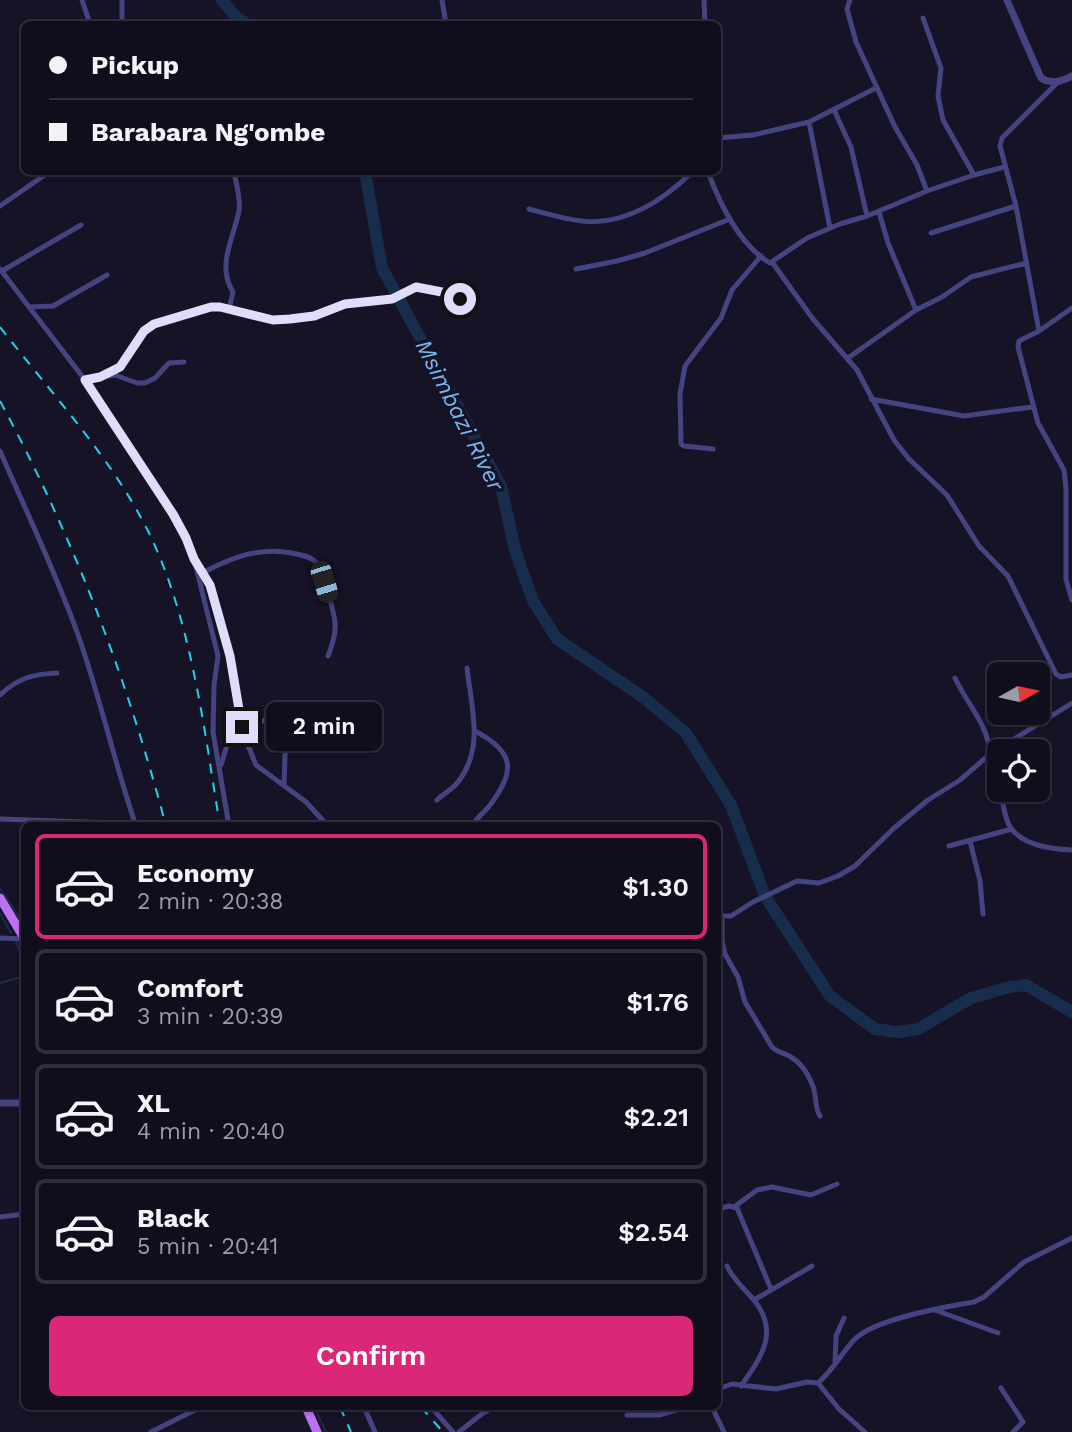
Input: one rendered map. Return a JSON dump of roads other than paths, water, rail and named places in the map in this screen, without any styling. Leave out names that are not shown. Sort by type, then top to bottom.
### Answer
[{"type":"main road","points":[[0,898],[21,934]]},
{"type":"main road","points":[[307,1410],[317,1432]]},
{"type":"street","points":[[82,0],[89,21]]},
{"type":"street","points":[[122,0],[122,21]]},
{"type":"street","points":[[442,0],[446,21]]},
{"type":"street","points":[[704,0],[705,21]]},
{"type":"street","points":[[850,0],[849,20],[876,88],[917,165],[927,191]]},
{"type":"street","points":[[1006,0],[1036,71],[1046,81],[1058,82]]},
{"type":"street","points":[[923,18],[941,68],[938,96],[943,120],[974,175]]},
{"type":"street","points":[[1039,331],[1016,206],[1004,167],[1000,141],[1058,82],[1072,76]]},
{"type":"street","points":[[721,138],[753,135],[808,122],[876,88]]},
{"type":"street","points":[[834,110],[851,147],[867,216]]},
{"type":"street","points":[[808,122],[830,228]]},
{"type":"street","points":[[709,175],[730,219],[751,248],[768,263],[830,228],[879,212],[927,191],[1004,167]]},
{"type":"street","points":[[0,206],[45,175]]},
{"type":"street","points":[[229,309],[233,292],[227,282],[228,242],[240,207],[235,175]]},
{"type":"street","points":[[529,209],[583,221],[615,219],[650,205],[689,175]]},
{"type":"street","points":[[930,233],[1016,206]]},
{"type":"street","points":[[879,212],[888,243],[916,310]]},
{"type":"street","points":[[576,269],[645,253],[730,219]]},
{"type":"street","points":[[81,225],[1,270],[85,380],[186,538],[194,559],[218,656],[213,732],[228,822]]},
{"type":"street","points":[[713,449],[681,444],[680,394],[683,375],[690,358],[721,318],[732,290],[761,256]]},
{"type":"street","points":[[772,262],[813,319],[848,358],[894,440],[909,459],[947,495],[979,546],[1008,576],[1056,674],[1061,677],[1072,675]]},
{"type":"street","points":[[848,358],[916,310],[971,277],[1026,263]]},
{"type":"street","points":[[29,307],[53,306],[107,275]]},
{"type":"street","points":[[100,377],[120,367],[144,331],[154,324],[211,307],[273,320],[290,319],[314,316],[345,304],[392,299],[416,287],[474,301]]},
{"type":"street","points":[[1072,308],[1018,344],[1032,407],[1065,476],[1066,579],[1072,600]]},
{"type":"street","points":[[85,380],[116,375],[137,383],[145,383],[155,378],[169,363],[184,362]]},
{"type":"street","points":[[871,399],[964,416],[1032,407]]},
{"type":"street","points":[[0,451],[76,630],[96,688],[120,779],[135,822]]},
{"type":"street","points":[[0,474],[8,470]]},
{"type":"street","points":[[204,572],[227,560],[260,551],[287,552],[308,557],[317,563],[336,619],[335,636],[328,656]]},
{"type":"street","points":[[194,559],[210,585],[230,656],[243,730],[256,765],[306,803],[324,822]]},
{"type":"street","points":[[438,800],[457,784],[474,752],[475,731],[467,668]]},
{"type":"street","points":[[0,695],[10,685],[34,674],[57,673]]},
{"type":"street","points":[[954,678],[984,726],[988,739]]},
{"type":"street","points":[[1014,739],[1072,703]]},
{"type":"street","points":[[219,770],[229,739],[243,730],[289,713]]},
{"type":"street","points":[[284,785],[286,726]]},
{"type":"street","points":[[474,822],[507,780],[509,767],[489,739],[475,731]]},
{"type":"street","points":[[721,915],[731,916],[797,881],[819,883],[855,866],[911,814],[960,780],[987,756]]},
{"type":"street","points":[[1003,802],[1012,829],[1026,839],[1047,848],[1072,849]]},
{"type":"street","points":[[0,819],[113,822]]},
{"type":"street","points":[[949,846],[1012,829]]},
{"type":"street","points":[[970,841],[980,881],[984,914]]},
{"type":"street","points":[[721,932],[725,954],[738,977],[745,1002],[772,1047],[792,1058],[808,1076],[820,1116]]},
{"type":"street","points":[[0,938],[21,939]]},
{"type":"street","points":[[0,1103],[21,1103]]},
{"type":"street","points":[[721,1209],[734,1207],[757,1191],[772,1187],[811,1195],[837,1184]]},
{"type":"street","points":[[734,1207],[740,1213],[750,1235],[771,1289]]},
{"type":"street","points":[[0,1217],[21,1214]]},
{"type":"street","points":[[818,1382],[835,1368],[853,1341],[865,1331],[935,1310],[974,1302],[984,1297],[1024,1262],[1072,1238]]},
{"type":"street","points":[[727,1266],[733,1279],[754,1300],[766,1321],[768,1335],[763,1351],[741,1386]]},
{"type":"street","points":[[754,1300],[812,1266]]},
{"type":"street","points":[[935,1310],[998,1333]]},
{"type":"street","points":[[835,1368],[835,1336],[844,1318]]},
{"type":"street","points":[[721,1388],[732,1384],[776,1390],[812,1381],[818,1382],[839,1409],[865,1432]]},
{"type":"street","points":[[1000,1388],[1023,1422],[1013,1432]]},
{"type":"street","points":[[151,1432],[195,1410]]},
{"type":"street","points":[[365,1410],[375,1432]]},
{"type":"street","points":[[434,1410],[453,1432]]},
{"type":"street","points":[[459,1432],[489,1410]]},
{"type":"street","points":[[627,1415],[659,1415],[676,1410]]},
{"type":"street","points":[[713,1410],[724,1432]]},
{"type":"waterway","name":"Msimbazi River","points":[[222,0],[242,21]]},
{"type":"waterway","name":"Msimbazi River","points":[[366,175],[382,268],[501,486],[515,550],[533,601],[557,639],[643,697],[686,733],[731,805],[765,896],[830,996],[875,1029],[897,1032],[918,1029],[971,998],[1026,985],[1072,1012]]},
{"type":"waterway","points":[[0,888],[21,920]]},
{"type":"waterway","points":[[0,913],[11,933]]},
{"type":"waterway","points":[[16,942],[21,954]]},
{"type":"waterway","points":[[0,983],[21,977]]},
{"type":"waterway","points":[[315,1410],[326,1432]]},
{"type":"railway","points":[[0,327],[99,452],[149,533],[164,567],[186,639],[202,714],[219,822]]},
{"type":"railway","points":[[0,401],[51,504],[96,609],[134,716],[165,822]]},
{"type":"railway","points":[[341,1410],[351,1432]]},
{"type":"railway","points":[[424,1410],[443,1432]]}]
